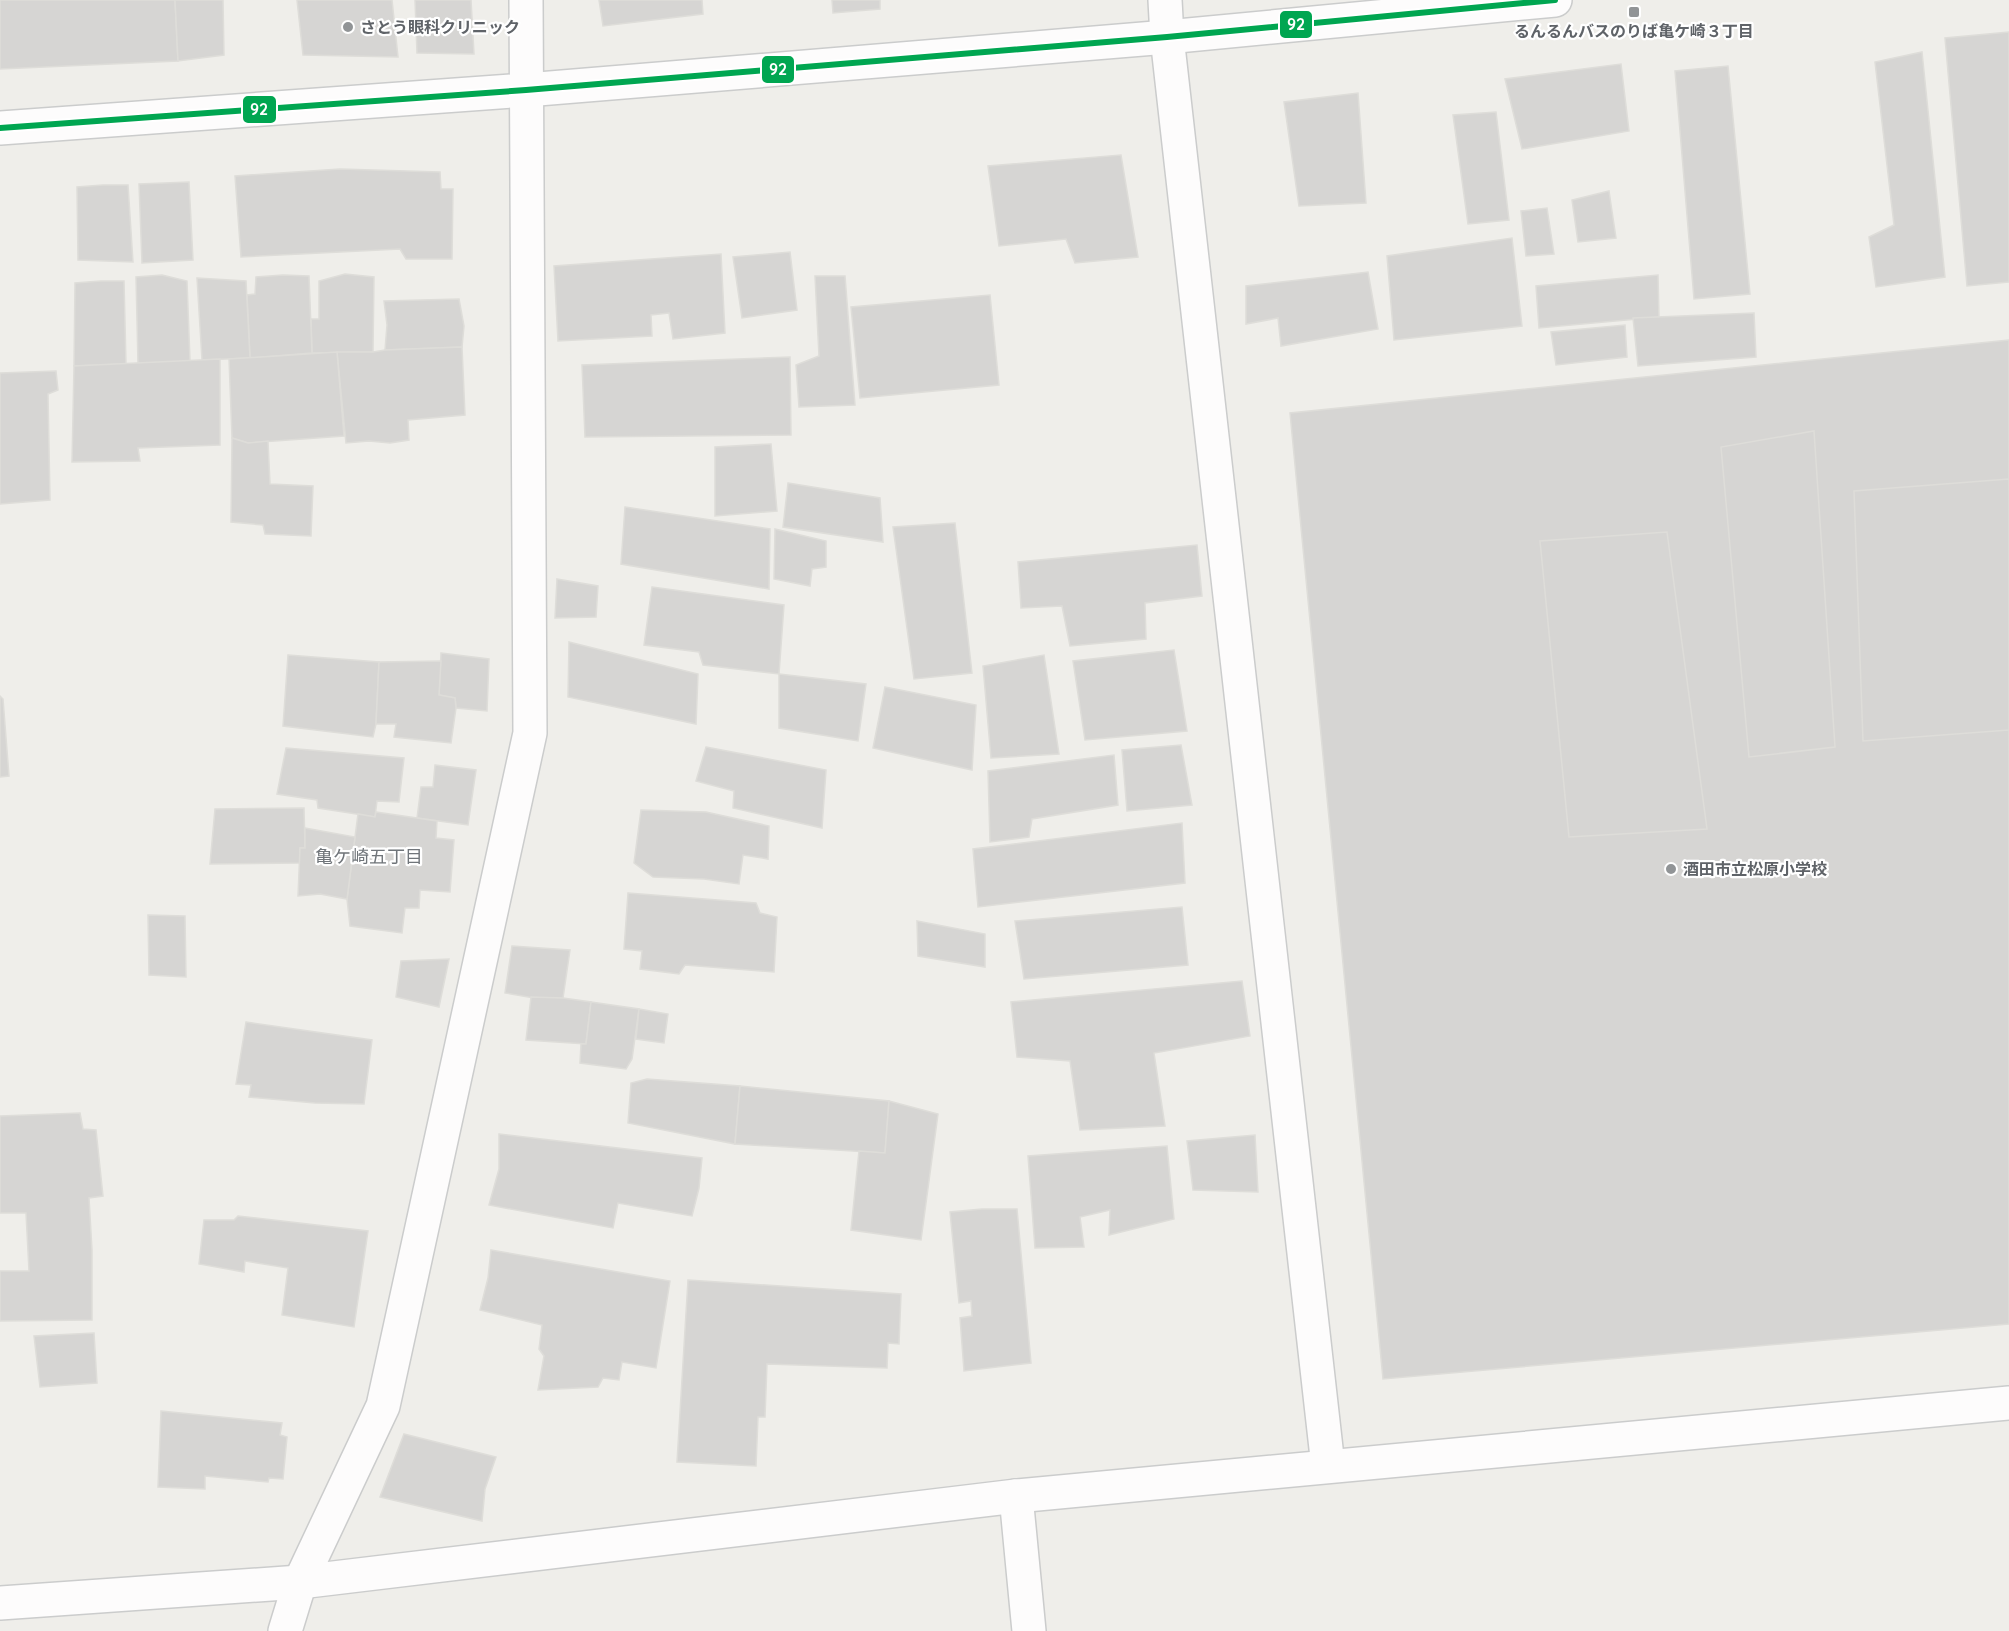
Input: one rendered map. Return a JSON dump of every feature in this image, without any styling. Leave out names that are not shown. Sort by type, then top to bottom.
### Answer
[{"type":"street","points":[[285,1631],[300,1582],[383,1406],[530,733],[526,0]]},
{"type":"street","points":[[1165,0],[1167,37],[1328,1466]]},
{"type":"street","points":[[0,128],[526,90],[1167,37],[1555,0]]},
{"type":"street","points":[[0,1603],[300,1582],[1016,1496],[2009,1402]]},
{"type":"street","points":[[1016,1496],[1029,1631]]},
{"type":"building","points":[[0,0],[175,0],[178,61],[0,69]]},
{"type":"building","points":[[175,0],[223,0],[224,55],[178,61]]},
{"type":"building","name":"さとう眼科クリニック","points":[[297,0],[392,0],[398,57],[303,55]]},
{"type":"building","points":[[415,0],[471,0],[474,54],[417,53]]},
{"type":"building","points":[[599,0],[702,0],[703,14],[603,26]]},
{"type":"building","points":[[832,0],[880,0],[880,9],[833,13]]},
{"type":"building","points":[[2009,32],[2009,282],[1967,286],[1945,38]]},
{"type":"building","points":[[1922,52],[1945,277],[1876,287],[1869,237],[1894,225],[1875,62]]},
{"type":"building","points":[[1621,64],[1629,131],[1522,149],[1505,79]]},
{"type":"building","points":[[1728,66],[1750,294],[1694,299],[1675,71]]},
{"type":"building","points":[[1358,93],[1366,203],[1299,206],[1284,102]]},
{"type":"building","points":[[1496,112],[1509,220],[1468,224],[1453,115]]},
{"type":"building","points":[[1121,155],[1138,257],[1075,263],[1066,239],[999,246],[988,166]]},
{"type":"building","points":[[340,169],[440,172],[441,189],[453,189],[452,259],[406,259],[400,249],[241,257],[235,176]]},
{"type":"building","points":[[189,182],[193,260],[142,263],[139,184]]},
{"type":"building","points":[[128,185],[133,262],[78,260],[77,187]]},
{"type":"building","points":[[1609,191],[1616,238],[1578,242],[1572,200]]},
{"type":"building","points":[[1547,208],[1554,254],[1526,256],[1521,211]]},
{"type":"building","points":[[1512,238],[1522,326],[1394,340],[1387,256]]},
{"type":"building","points":[[790,252],[797,310],[742,318],[733,257]]},
{"type":"building","points":[[721,254],[725,333],[673,339],[669,313],[651,315],[652,336],[558,341],[554,266]]},
{"type":"building","points":[[1368,272],[1378,329],[1281,346],[1278,318],[1246,324],[1246,286]]},
{"type":"building","points":[[345,274],[374,277],[373,352],[312,353],[311,319],[319,319],[319,281]]},
{"type":"building","points":[[162,275],[187,281],[190,361],[138,364],[136,277]]},
{"type":"building","points":[[1658,275],[1659,317],[1539,328],[1536,286]]},
{"type":"building","points":[[309,276],[312,353],[250,358],[247,295],[255,294],[256,277]]},
{"type":"building","points":[[815,276],[845,276],[855,405],[799,407],[796,365],[819,356]]},
{"type":"building","points":[[197,278],[246,281],[250,358],[202,360]]},
{"type":"building","points":[[124,281],[126,364],[74,366],[75,283]]},
{"type":"building","points":[[990,295],[999,385],[860,398],[851,307]]},
{"type":"building","points":[[459,299],[464,326],[462,347],[385,350],[387,325],[384,301]]},
{"type":"building","points":[[1754,313],[1756,357],[1638,366],[1633,318]]},
{"type":"building","points":[[1625,325],[1627,357],[1556,365],[1551,332]]},
{"type":"building","name":"酒田市立松原小学校","points":[[2009,340],[2009,1324],[1383,1379],[1290,413]]},
{"type":"building","points":[[462,347],[465,415],[408,420],[409,440],[390,443],[369,441],[346,443],[337,352]]},
{"type":"building","points":[[337,352],[344,436],[248,443],[232,438],[229,359]]},
{"type":"building","points":[[790,357],[791,435],[585,437],[582,365]]},
{"type":"building","points":[[220,359],[220,445],[138,448],[140,461],[72,462],[74,366]]},
{"type":"building","points":[[56,371],[58,390],[48,394],[50,500],[0,504],[0,373]]},
{"type":"building","points":[[1814,431],[1835,747],[1749,757],[1721,447]]},
{"type":"building","points":[[232,438],[248,443],[268,441],[270,484],[313,486],[311,536],[265,534],[263,525],[231,522]]},
{"type":"building","points":[[771,444],[777,511],[715,516],[715,447]]},
{"type":"building","points":[[2009,479],[2009,730],[1863,741],[1854,491]]},
{"type":"building","points":[[788,483],[880,498],[883,542],[783,527]]},
{"type":"building","points":[[625,507],[770,529],[769,589],[621,564]]},
{"type":"building","points":[[955,523],[972,673],[914,679],[893,527]]},
{"type":"building","points":[[775,529],[826,541],[826,567],[812,569],[810,586],[774,579]]},
{"type":"building","points":[[1667,532],[1707,829],[1569,837],[1540,541]]},
{"type":"building","points":[[1197,545],[1202,596],[1145,603],[1146,639],[1070,646],[1062,606],[1021,608],[1018,562]]},
{"type":"building","points":[[557,579],[598,586],[596,617],[555,618]]},
{"type":"building","points":[[652,587],[784,605],[779,674],[703,665],[699,652],[644,645]]},
{"type":"building","points":[[569,642],[698,674],[696,724],[568,697]]},
{"type":"building","points":[[1174,650],[1187,731],[1085,740],[1073,661]]},
{"type":"building","points":[[441,653],[489,659],[487,711],[456,708],[455,698],[439,695]]},
{"type":"building","points":[[288,655],[379,662],[376,724],[373,737],[283,726]]},
{"type":"building","points":[[1044,655],[1059,754],[991,758],[983,666]]},
{"type":"building","points":[[441,661],[439,695],[455,698],[456,708],[451,743],[394,737],[396,724],[376,724],[379,662]]},
{"type":"building","points":[[779,674],[866,684],[858,741],[779,728]]},
{"type":"building","points":[[885,687],[976,705],[972,770],[873,748]]},
{"type":"building","points":[[0,696],[3,699],[9,776],[0,777]]},
{"type":"building","points":[[1181,745],[1192,805],[1127,811],[1122,750]]},
{"type":"building","points":[[706,747],[826,770],[822,828],[733,808],[734,791],[696,781]]},
{"type":"building","points":[[286,748],[404,758],[399,802],[377,801],[375,817],[318,808],[317,800],[277,794]]},
{"type":"building","points":[[1114,755],[1118,805],[1032,819],[1029,837],[990,842],[988,771]]},
{"type":"building","points":[[435,765],[476,770],[468,825],[417,818],[421,787],[433,787]]},
{"type":"building","points":[[304,808],[305,848],[300,848],[300,863],[210,864],[215,809]]},
{"type":"building","points":[[641,810],[706,812],[769,826],[768,859],[743,855],[739,884],[704,879],[653,877],[634,863]]},
{"type":"building","points":[[376,812],[437,821],[436,838],[454,840],[450,892],[420,890],[419,908],[405,908],[402,933],[350,926],[347,899],[358,814],[375,817]]},
{"type":"building","points":[[1182,823],[1185,883],[978,907],[973,849]]},
{"type":"building","points":[[305,828],[355,837],[347,899],[320,894],[298,896],[300,848],[305,848]]},
{"type":"building","points":[[628,893],[756,903],[760,913],[777,917],[774,972],[685,965],[679,974],[640,969],[642,951],[624,949]]},
{"type":"building","points":[[1182,907],[1188,965],[1024,979],[1015,921]]},
{"type":"building","points":[[148,915],[185,916],[186,977],[149,975]]},
{"type":"building","points":[[917,921],[985,934],[985,967],[918,956]]},
{"type":"building","points":[[512,946],[570,950],[563,998],[534,998],[505,993]]},
{"type":"building","points":[[449,959],[439,1007],[396,997],[401,961]]},
{"type":"building","points":[[1242,981],[1250,1036],[1154,1053],[1165,1126],[1080,1130],[1070,1061],[1017,1057],[1011,1002]]},
{"type":"building","points":[[531,997],[591,1002],[586,1044],[526,1040]]},
{"type":"building","points":[[591,1002],[639,1009],[632,1059],[626,1069],[580,1063],[581,1044],[586,1044]]},
{"type":"building","points":[[639,1009],[668,1014],[664,1043],[636,1039]]},
{"type":"building","points":[[246,1022],[372,1040],[364,1104],[315,1103],[249,1097],[251,1085],[236,1084]]},
{"type":"building","points":[[647,1079],[740,1086],[735,1144],[628,1123],[631,1083]]},
{"type":"building","points":[[740,1086],[889,1101],[885,1153],[735,1144]]},
{"type":"building","points":[[889,1101],[938,1114],[921,1240],[851,1230],[859,1151],[885,1153]]},
{"type":"building","points":[[80,1113],[83,1129],[96,1130],[103,1196],[89,1198],[92,1320],[0,1321],[0,1271],[29,1271],[26,1213],[0,1213],[0,1116]]},
{"type":"building","points":[[499,1134],[702,1158],[699,1188],[692,1216],[618,1203],[613,1228],[489,1205],[499,1169]]},
{"type":"building","points":[[1255,1135],[1258,1192],[1193,1190],[1187,1141]]},
{"type":"building","points":[[1167,1146],[1174,1219],[1109,1235],[1110,1210],[1080,1217],[1084,1247],[1035,1248],[1028,1156]]},
{"type":"building","points":[[1017,1209],[1031,1363],[964,1371],[960,1318],[972,1316],[971,1301],[959,1303],[950,1212]]},
{"type":"building","points":[[238,1216],[368,1231],[354,1327],[282,1315],[288,1268],[245,1261],[244,1272],[199,1264],[204,1220],[234,1220]]},
{"type":"building","points":[[491,1250],[670,1281],[656,1368],[622,1362],[619,1380],[603,1378],[598,1387],[538,1390],[544,1356],[539,1349],[542,1325],[480,1310],[488,1278]]},
{"type":"building","points":[[688,1280],[901,1294],[899,1344],[888,1343],[887,1368],[767,1364],[765,1417],[758,1417],[756,1466],[677,1462]]},
{"type":"building","points":[[94,1333],[97,1383],[40,1387],[34,1336]]},
{"type":"building","points":[[161,1411],[282,1423],[280,1435],[287,1437],[283,1479],[269,1478],[268,1482],[205,1476],[205,1489],[158,1487]]},
{"type":"building","points":[[404,1434],[496,1457],[485,1489],[482,1521],[380,1497]]},
{"type":"transit line","name":"92","points":[[0,128],[526,90],[1167,37],[1555,0]]},
{"type":"place","name":"るんるんバスのりば亀ケ崎３丁目","points":[[1634,12]]},
{"type":"place","name":"さとう眼科クリニック","points":[[348,27]]},
{"type":"place","name":"酒田市立松原小学校","points":[[1671,869]]},
{"type":"district","name":"亀ケ崎五丁目","points":[[369,856]]}]
